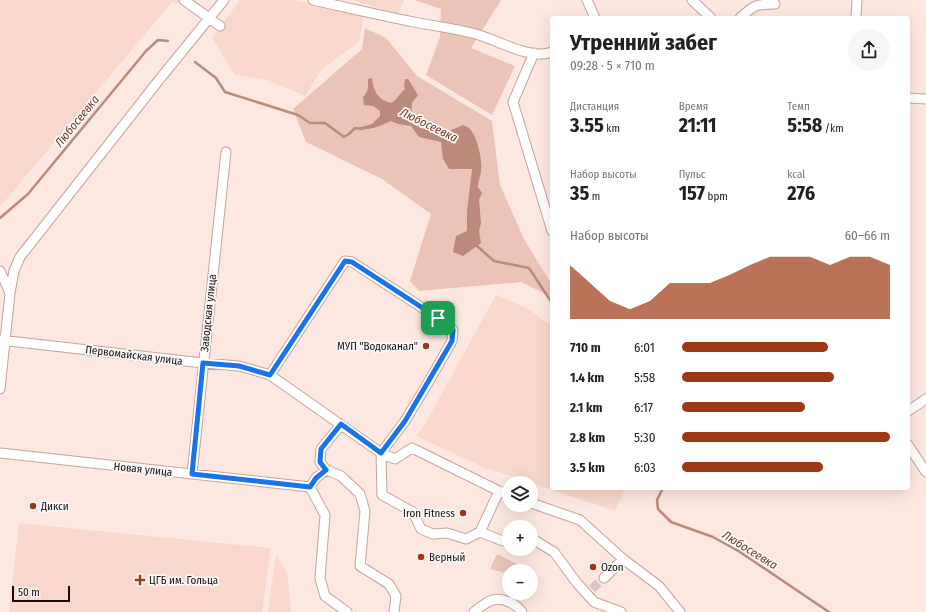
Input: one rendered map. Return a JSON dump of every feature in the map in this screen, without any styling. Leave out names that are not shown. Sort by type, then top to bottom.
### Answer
[{"type":"street","points":[[184,0],[220,26]]},
{"type":"street","points":[[0,389],[3,340],[14,271],[20,256],[224,0]]},
{"type":"street","points":[[313,0],[478,35],[516,49],[534,53],[550,53]]},
{"type":"street","points":[[587,0],[594,16]]},
{"type":"street","points":[[692,0],[709,16]]},
{"type":"street","points":[[856,16],[857,0]]},
{"type":"street","points":[[742,16],[752,7],[763,4],[775,4]]},
{"type":"street","points":[[534,53],[513,102],[550,224]]},
{"type":"street","points":[[910,98],[926,98]]},
{"type":"street","name":"Заводская улица","points":[[192,474],[226,152]]},
{"type":"street","points":[[270,375],[345,261],[352,262],[438,318],[453,330],[452,341],[405,421],[381,453],[382,495],[414,512],[421,529],[433,534],[447,533],[466,539],[480,532],[500,491],[412,448],[395,459],[381,453]]},
{"type":"street","points":[[0,271],[10,294]]},
{"type":"street","name":"Первомайская улица","points":[[3,340],[239,366],[270,375],[381,453]]},
{"type":"street","points":[[910,410],[926,399]]},
{"type":"street","points":[[341,424],[321,449],[320,462],[326,470],[341,476],[360,494],[365,511],[360,566],[389,584],[396,596],[394,612]]},
{"type":"street","points":[[910,448],[926,472]]},
{"type":"street","name":"Новая улица","points":[[0,453],[310,487]]},
{"type":"street","points":[[326,470],[316,478],[310,487],[326,515],[320,578],[325,596],[347,612]]},
{"type":"street","points":[[538,505],[580,520],[659,586],[680,612]]},
{"type":"street","points":[[480,532],[502,541]]},
{"type":"street","points":[[538,542],[554,552],[589,591],[594,602],[620,612]]},
{"type":"street","points":[[604,578],[624,558]]},
{"type":"street","points":[[474,612],[493,600],[506,601],[519,608],[522,612]]},
{"type":"shaded area","points":[[0,0],[179,0],[177,4],[172,2],[0,207]]},
{"type":"shaded area","points":[[240,0],[294,0],[364,14],[359,42],[322,69],[305,96],[268,80],[235,75],[212,38]]},
{"type":"shaded area","points":[[352,0],[404,0],[398,14]]},
{"type":"shaded area","points":[[415,0],[501,0],[471,48],[515,66],[492,115],[426,75],[440,37],[441,9]]},
{"type":"shaded area","points":[[365,28],[386,38],[417,76],[492,121],[500,185],[524,239],[550,282],[550,296],[521,282],[419,291],[410,281],[431,214],[382,179],[306,142],[293,109],[362,49]]},
{"type":"shaded area","points":[[372,78],[377,94],[386,102],[391,103],[405,89],[405,79],[408,79],[418,95],[412,103],[411,123],[423,129],[431,126],[430,132],[442,138],[446,137],[449,131],[463,125],[469,128],[475,136],[481,161],[481,172],[478,187],[482,193],[479,200],[481,223],[479,231],[481,243],[463,256],[453,252],[456,236],[467,231],[467,211],[472,169],[449,169],[443,159],[441,142],[419,137],[411,126],[398,124],[391,121],[370,129],[358,128],[372,124],[380,116],[380,111],[373,106],[364,105],[363,97],[367,91],[368,79]]},
{"type":"shaded area","points":[[496,295],[528,309],[550,325],[550,489],[538,485],[538,476],[512,476],[485,468],[416,436],[425,424]]},
{"type":"shaded area","points":[[553,490],[625,490],[615,511]]},
{"type":"shaded area","name":"ЦГБ им. Гольца","points":[[19,523],[271,548],[262,612],[9,612]]},
{"type":"shaded area","points":[[497,554],[517,564],[502,564],[502,572],[490,569]]},
{"type":"shaded area","points":[[276,555],[287,572],[291,612],[268,612]]},
{"type":"waterway","name":"Любосеевка","points":[[0,218],[28,194],[146,51],[158,40],[168,41]]},
{"type":"waterway","name":"Любосеевка","points":[[195,62],[216,78],[225,92],[298,115],[310,123],[325,123],[344,137],[355,128],[362,129]]},
{"type":"waterway","name":"Любосеевка","points":[[476,244],[494,261],[529,268],[550,300]]},
{"type":"waterway","name":"Любосеевка","points":[[662,490],[657,500],[658,509],[671,522],[713,537],[740,552],[829,612]]},
{"type":"tunnel","points":[[592,589],[604,578]]},
{"type":"place","name":"МУП \"Водоканал\"","points":[[426,346]]},
{"type":"place","name":"Дикси","points":[[33,506]]},
{"type":"place","name":"Iron Fitness","points":[[463,513]]},
{"type":"place","name":"Верный","points":[[421,557]]},
{"type":"place","name":"Ozon","points":[[593,567]]},
{"type":"place","name":"ЦГБ им. Гольца","points":[[140,580]]},
{"type":"route","points":[[345,261],[352,262],[438,318],[453,330],[452,341],[405,421],[381,453],[341,424],[321,449],[320,462],[326,470],[316,478],[310,487],[192,474],[203,363],[239,366],[270,375],[345,261]]}]
